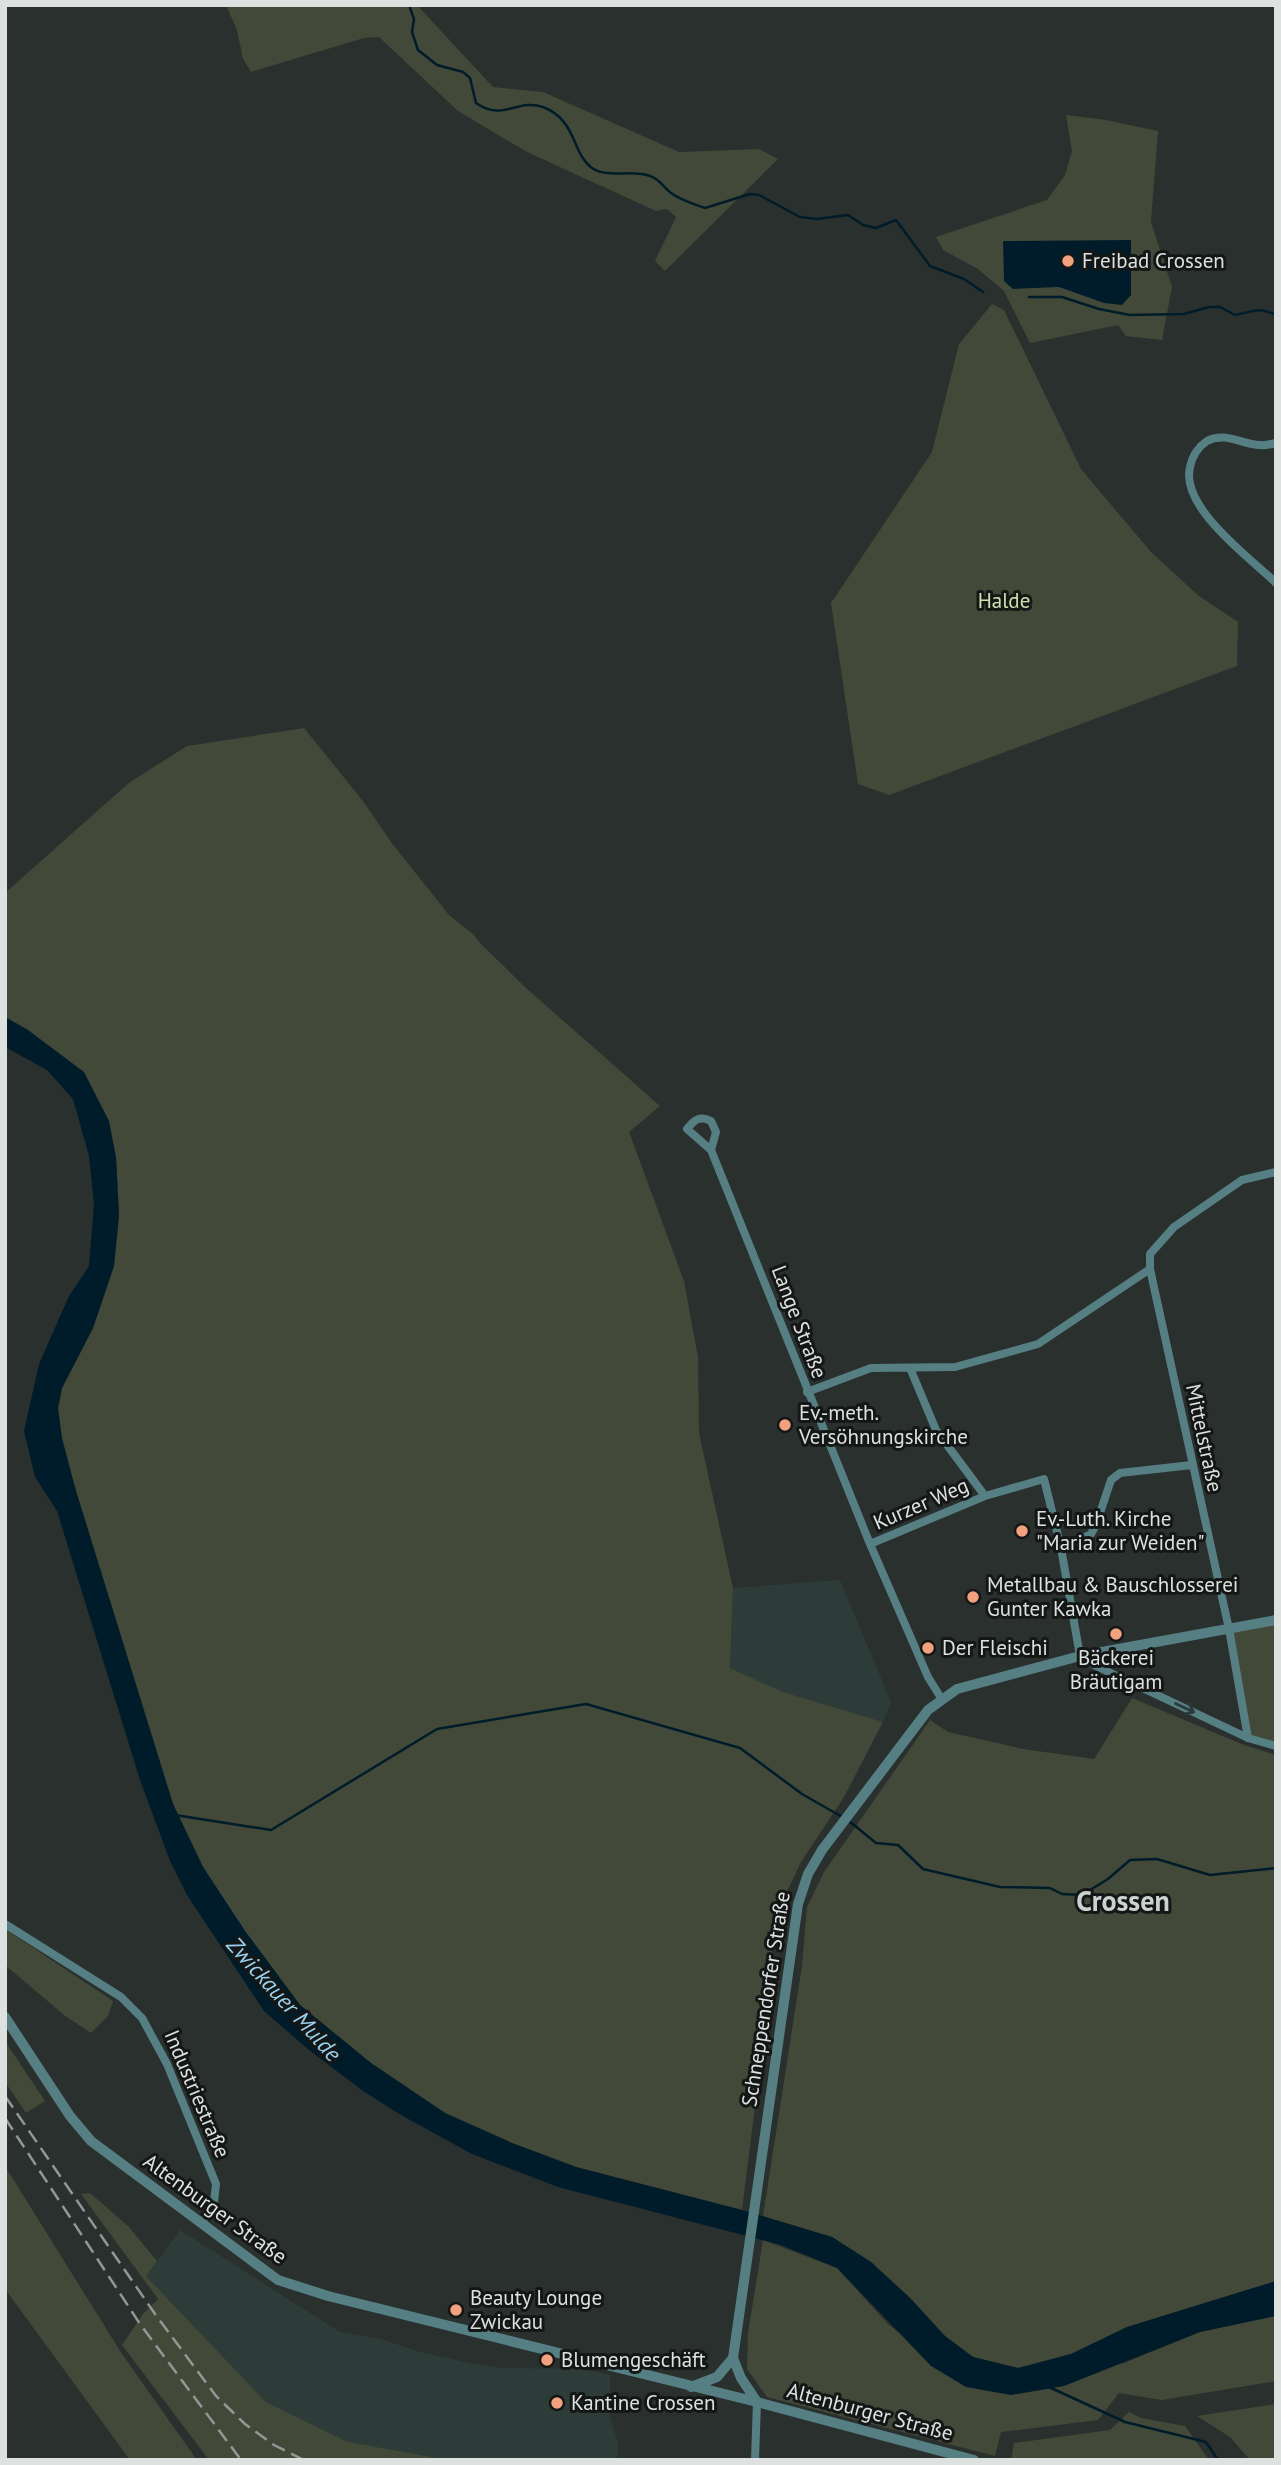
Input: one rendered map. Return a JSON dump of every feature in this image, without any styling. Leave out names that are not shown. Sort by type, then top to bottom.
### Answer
[{"type":"street","points":[[1276,443],[1260,445],[1223,437],[1207,441],[1192,456],[1187,476],[1194,498],[1204,515],[1276,583]]},
{"type":"street","name":"Lange Straße","points":[[711,1150],[870,1544],[928,1677],[940,1698]]},
{"type":"street","points":[[807,1392],[871,1368],[955,1367],[1038,1344],[1150,1269],[1150,1254],[1174,1227],[1242,1180],[1276,1172]]},
{"type":"street","name":"Mittelstraße","points":[[1150,1269],[1229,1629],[1248,1738]]},
{"type":"street","points":[[911,1368],[936,1430],[985,1496]]},
{"type":"street","points":[[1192,1465],[1120,1473],[1111,1480],[1093,1531],[1087,1537],[1061,1548],[1080,1656],[1248,1738],[1276,1745]]},
{"type":"street","name":"Kurzer Weg","points":[[870,1544],[985,1496],[1044,1479],[1061,1548]]},
{"type":"street","name":"Schneppendorfer Straße","points":[[733,2358],[798,1904],[808,1874],[822,1850],[928,1710],[940,1698],[957,1689],[1080,1656],[1276,1620]]},
{"type":"street","name":"Industriestraße","points":[[5,1924],[121,1997],[142,2018],[154,2036],[216,2184],[214,2202],[202,2223]]},
{"type":"street","name":"Altenburger Straße","points":[[5,2017],[70,2116],[90,2141],[278,2280],[328,2296],[691,2388],[757,2402],[974,2460]]},
{"type":"street","points":[[691,2388],[717,2377],[733,2358],[741,2378],[757,2402]]},
{"type":"street","name":"Altenburger Straße","points":[[755,2460],[757,2402]]},
{"type":"shaded area","points":[[840,1580],[891,1702],[883,1722],[783,1692],[730,1668],[733,1588]]},
{"type":"shaded area","points":[[180,2230],[340,2332],[381,2339],[420,2352],[474,2364],[503,2368],[582,2369],[610,2375],[610,2417],[618,2444],[617,2460],[448,2460],[386,2450],[348,2442],[266,2402],[146,2276]]},
{"type":"green space","points":[[226,5],[417,5],[493,87],[543,92],[679,152],[759,149],[778,159],[665,271],[655,261],[676,217],[667,209],[656,211],[527,152],[458,111],[379,37],[364,38],[251,72],[243,59],[237,30]]},
{"type":"green space","points":[[1066,115],[1158,131],[1151,222],[1172,287],[1162,340],[1126,336],[1118,325],[1030,343],[1004,291],[978,269],[943,250],[936,237],[1047,200],[1065,175],[1072,151]]},
{"type":"green space","name":"Halde","points":[[992,304],[1004,310],[1081,469],[1151,552],[1199,596],[1238,622],[1237,666],[889,795],[858,784],[831,603],[932,452],[959,344]]},
{"type":"green space","points":[[304,728],[449,915],[473,934],[525,987],[660,1106],[629,1132],[684,1281],[698,1357],[699,1433],[733,1588],[730,1668],[783,1692],[883,1722],[844,1797],[801,1862],[782,1902],[773,1939],[771,1979],[742,2210],[576,2167],[512,2143],[445,2113],[371,2063],[300,2005],[245,1931],[203,1867],[173,1804],[76,1491],[61,1438],[58,1408],[62,1388],[93,1328],[114,1266],[119,1215],[116,1157],[28,1030],[5,1017],[5,893],[130,782],[187,746]]},
{"type":"green space","points":[[1276,1620],[1276,1746],[1248,1738],[1229,1629]]},
{"type":"green space","points":[[1132,1698],[1244,1745],[1276,1755],[1276,2281],[1127,2327],[1071,2354],[1018,2368],[973,2357],[945,2336],[910,2298],[871,2262],[832,2237],[763,2216],[802,1966],[807,1907],[824,1872],[930,1720],[948,1732],[1023,1749],[1094,1759]]},
{"type":"green space","points":[[5,1929],[113,2001],[108,2016],[91,2033],[64,2015],[5,1965]]},
{"type":"green space","points":[[5,2041],[45,2101],[26,2113],[5,2082]]},
{"type":"green space","points":[[5,2166],[122,2354],[197,2460],[130,2460],[5,2289]]},
{"type":"green space","points":[[90,2193],[129,2227],[157,2261],[146,2276],[266,2402],[348,2442],[448,2460],[209,2460],[122,2345],[143,2314],[158,2299],[81,2194]]},
{"type":"green space","points":[[763,2240],[837,2268],[888,2324],[966,2387],[1124,2363],[1200,2332],[1276,2316],[1276,2381],[1162,2400],[1119,2393],[1098,2420],[1001,2432],[995,2456],[767,2397],[747,2369],[748,2333]]},
{"type":"green space","points":[[1276,2404],[1276,2460],[1250,2460],[1230,2437],[1197,2416]]},
{"type":"green space","points":[[1129,2412],[1141,2418],[1185,2426],[1209,2460],[1011,2460],[1014,2443],[1110,2430]]},
{"type":"water","name":"Freibad Crossen","points":[[1131,240],[1131,295],[1122,305],[1104,303],[1059,287],[1013,289],[1004,281],[1003,241]]},
{"type":"water","name":"Zwickauer Mulde","points":[[5,1017],[28,1030],[84,1072],[109,1121],[116,1157],[119,1215],[114,1266],[93,1328],[62,1388],[58,1408],[62,1438],[173,1804],[203,1867],[245,1931],[300,2005],[371,2063],[445,2113],[512,2143],[576,2167],[742,2210],[832,2237],[871,2262],[910,2298],[945,2336],[973,2357],[1018,2368],[1071,2354],[1127,2327],[1276,2281],[1276,2316],[1200,2332],[1064,2386],[1011,2395],[966,2387],[931,2366],[837,2268],[781,2245],[558,2187],[472,2154],[363,2091],[264,2011],[187,1895],[170,1861],[140,1780],[57,1511],[35,1477],[24,1431],[39,1364],[69,1296],[89,1266],[94,1204],[89,1156],[73,1099],[47,1070],[5,1047]]},
{"type":"waterway","points":[[409,5],[414,19],[412,32],[418,50],[437,65],[463,72],[470,78],[476,103],[494,110],[534,105],[554,113],[568,128],[581,154],[592,168],[605,173],[650,176],[668,191],[705,208],[750,194],[759,195],[800,217],[817,219],[848,215],[863,225],[876,228],[896,220],[930,266],[964,279],[983,292]]},
{"type":"waterway","points":[[1029,297],[1062,297],[1099,309],[1130,315],[1184,314],[1209,307],[1220,307],[1235,315],[1259,310],[1276,315]]},
{"type":"waterway","points":[[175,1815],[271,1830],[437,1729],[586,1704],[740,1748],[802,1794],[844,1818]]},
{"type":"waterway","points":[[849,1821],[876,1843],[898,1845],[923,1869],[1000,1887],[1050,1888],[1062,1894],[1082,1895],[1108,1879],[1130,1860],[1157,1859],[1210,1875],[1276,1868]]},
{"type":"waterway","points":[[1049,2387],[1125,2422],[1206,2442],[1218,2460]]},
{"type":"railway","points":[[5,2096],[155,2314],[216,2396],[245,2424],[274,2445],[304,2460]]},
{"type":"railway","points":[[5,2118],[140,2324],[241,2460]]},
{"type":"place","name":"Freibad Crossen","points":[[1068,261]]},
{"type":"place","name":"Ev.-meth. Versöhnungskirche","points":[[785,1425]]},
{"type":"place","name":"Ev.-Luth. Kirche \"Maria zur Weiden\"","points":[[1022,1531]]},
{"type":"place","name":"Metallbau & Bauschlosserei Gunter Kawka","points":[[973,1597]]},
{"type":"place","name":"Bäckerei Bräutigam","points":[[1116,1634]]},
{"type":"place","name":"Der Fleischi","points":[[928,1648]]},
{"type":"place","name":"Beauty Lounge Zwickau","points":[[456,2310]]},
{"type":"place","name":"Blumengeschäft","points":[[547,2360]]},
{"type":"place","name":"Kantine Crossen","points":[[557,2403]]},
{"type":"district","name":"Crossen","points":[[1123,1901]]}]
